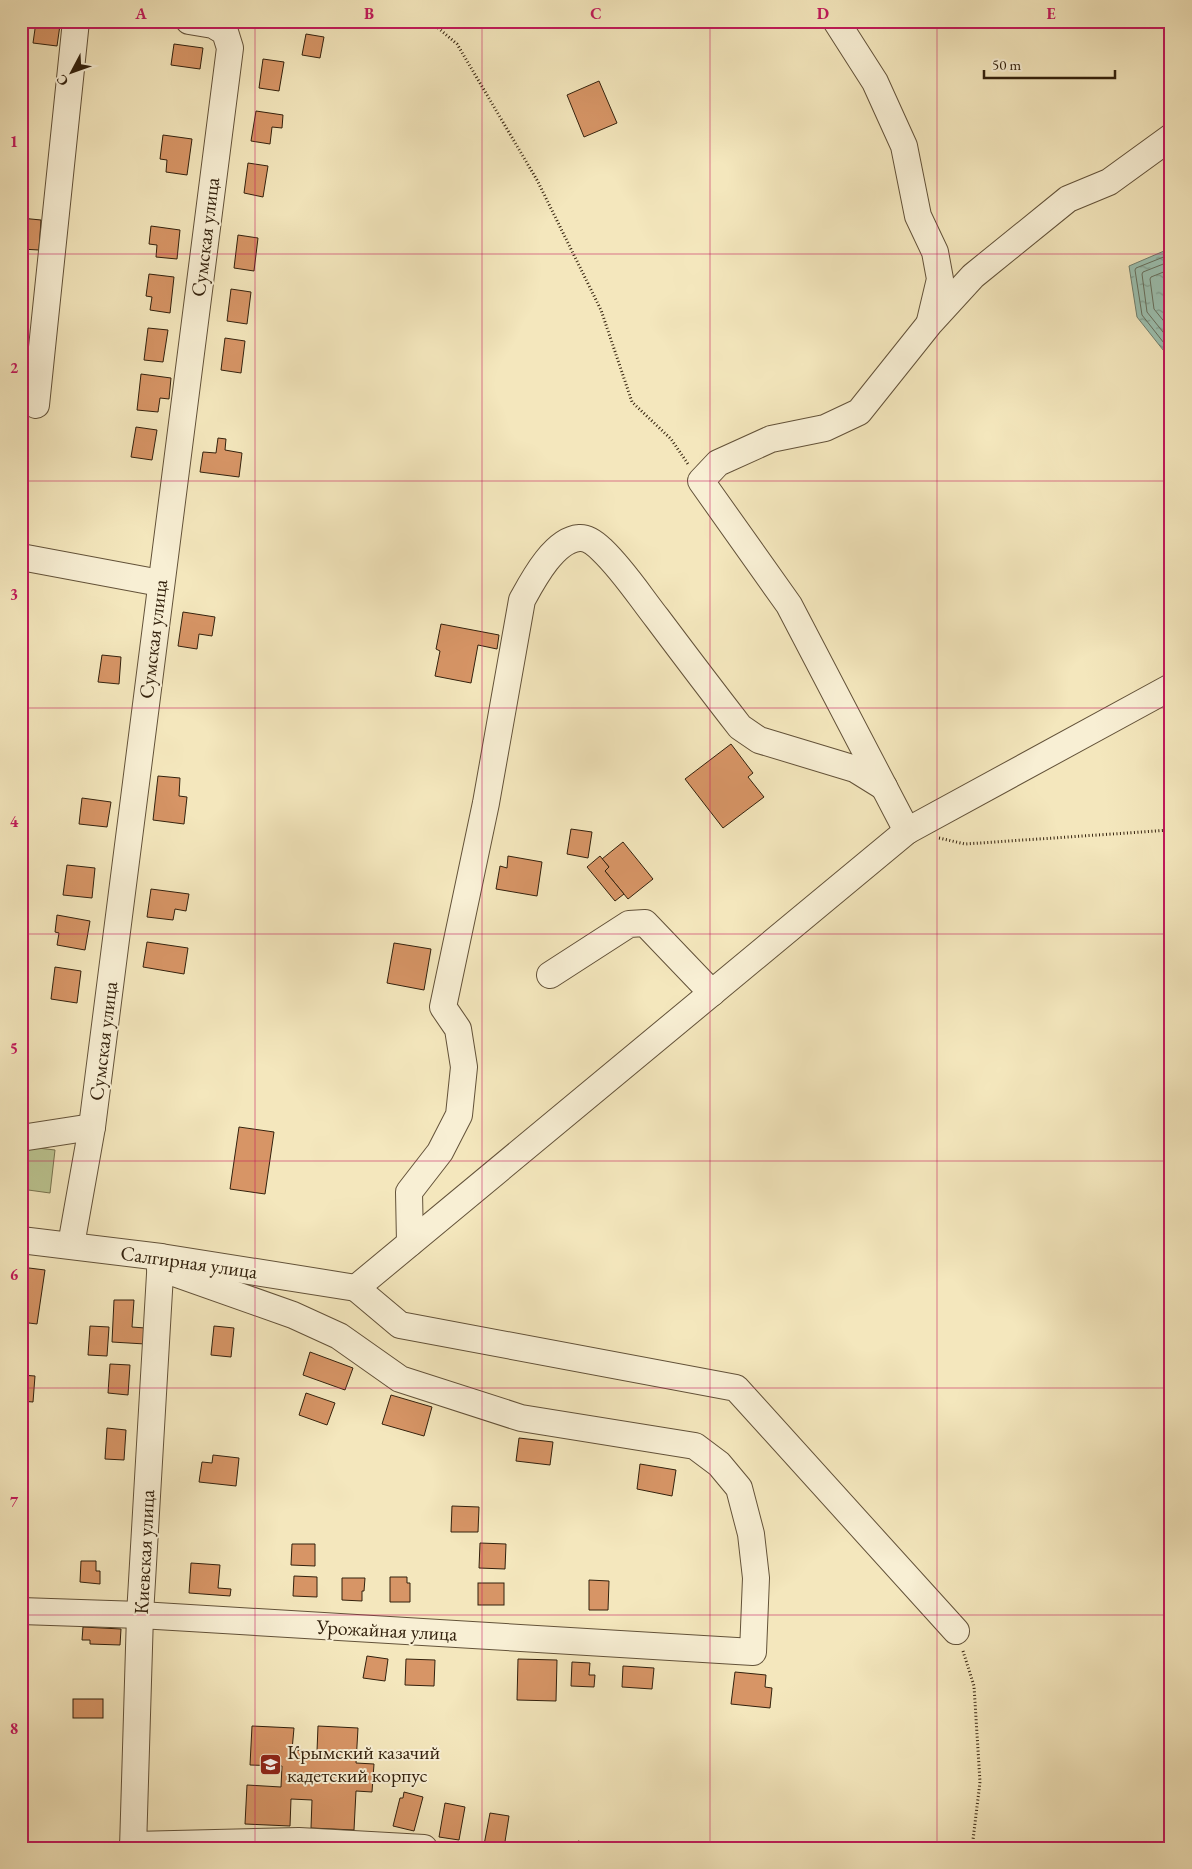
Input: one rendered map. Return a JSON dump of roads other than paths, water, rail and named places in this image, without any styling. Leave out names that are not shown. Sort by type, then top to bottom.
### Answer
[{"type":"street","points":[[36,405],[76,21]]},
{"type":"street","name":"Сумская улица","points":[[71,1245],[92,1127],[160,583],[230,48],[225,32],[213,25],[190,21]]},
{"type":"street","points":[[836,21],[874,82],[904,146],[918,216],[935,252],[940,279],[930,323]]},
{"type":"street","points":[[907,831],[789,605],[700,481],[718,463],[754,447],[771,440],[825,428],[859,412],[930,323],[973,276],[1068,199],[1108,182],[1171,137]]},
{"type":"street","points":[[410,1243],[409,1192],[440,1152],[458,1115],[464,1067],[458,1030],[443,1007],[486,803],[522,600],[537,572],[556,551],[571,539],[582,538],[592,542],[602,550],[626,578],[740,727],[759,740],[855,770],[884,787]]},
{"type":"street","points":[[21,557],[160,583]]},
{"type":"street","points":[[956,1631],[736,1388],[400,1325],[356,1288],[907,831],[1171,687]]},
{"type":"street","points":[[550,975],[630,924],[645,923],[712,993]]},
{"type":"street","points":[[21,1138],[92,1127]]},
{"type":"street","name":"Салгирная улица","points":[[21,1240],[71,1245],[160,1263],[356,1288]]},
{"type":"street","name":"Киевская улица","points":[[133,1847],[140,1615],[160,1263]]},
{"type":"street","name":"Урожайная улица","points":[[21,1611],[140,1615],[753,1652],[756,1578],[752,1534],[738,1488],[719,1464],[695,1446],[521,1418],[400,1379],[340,1336],[293,1315],[160,1263]]},
{"type":"street","points":[[133,1847],[300,1841],[424,1848]]},
{"type":"water","points":[[1171,248],[1171,360],[1137,317],[1129,266]]},
{"type":"place","name":"Крымский казачий кадетский корпус","points":[[271,1764]]}]
